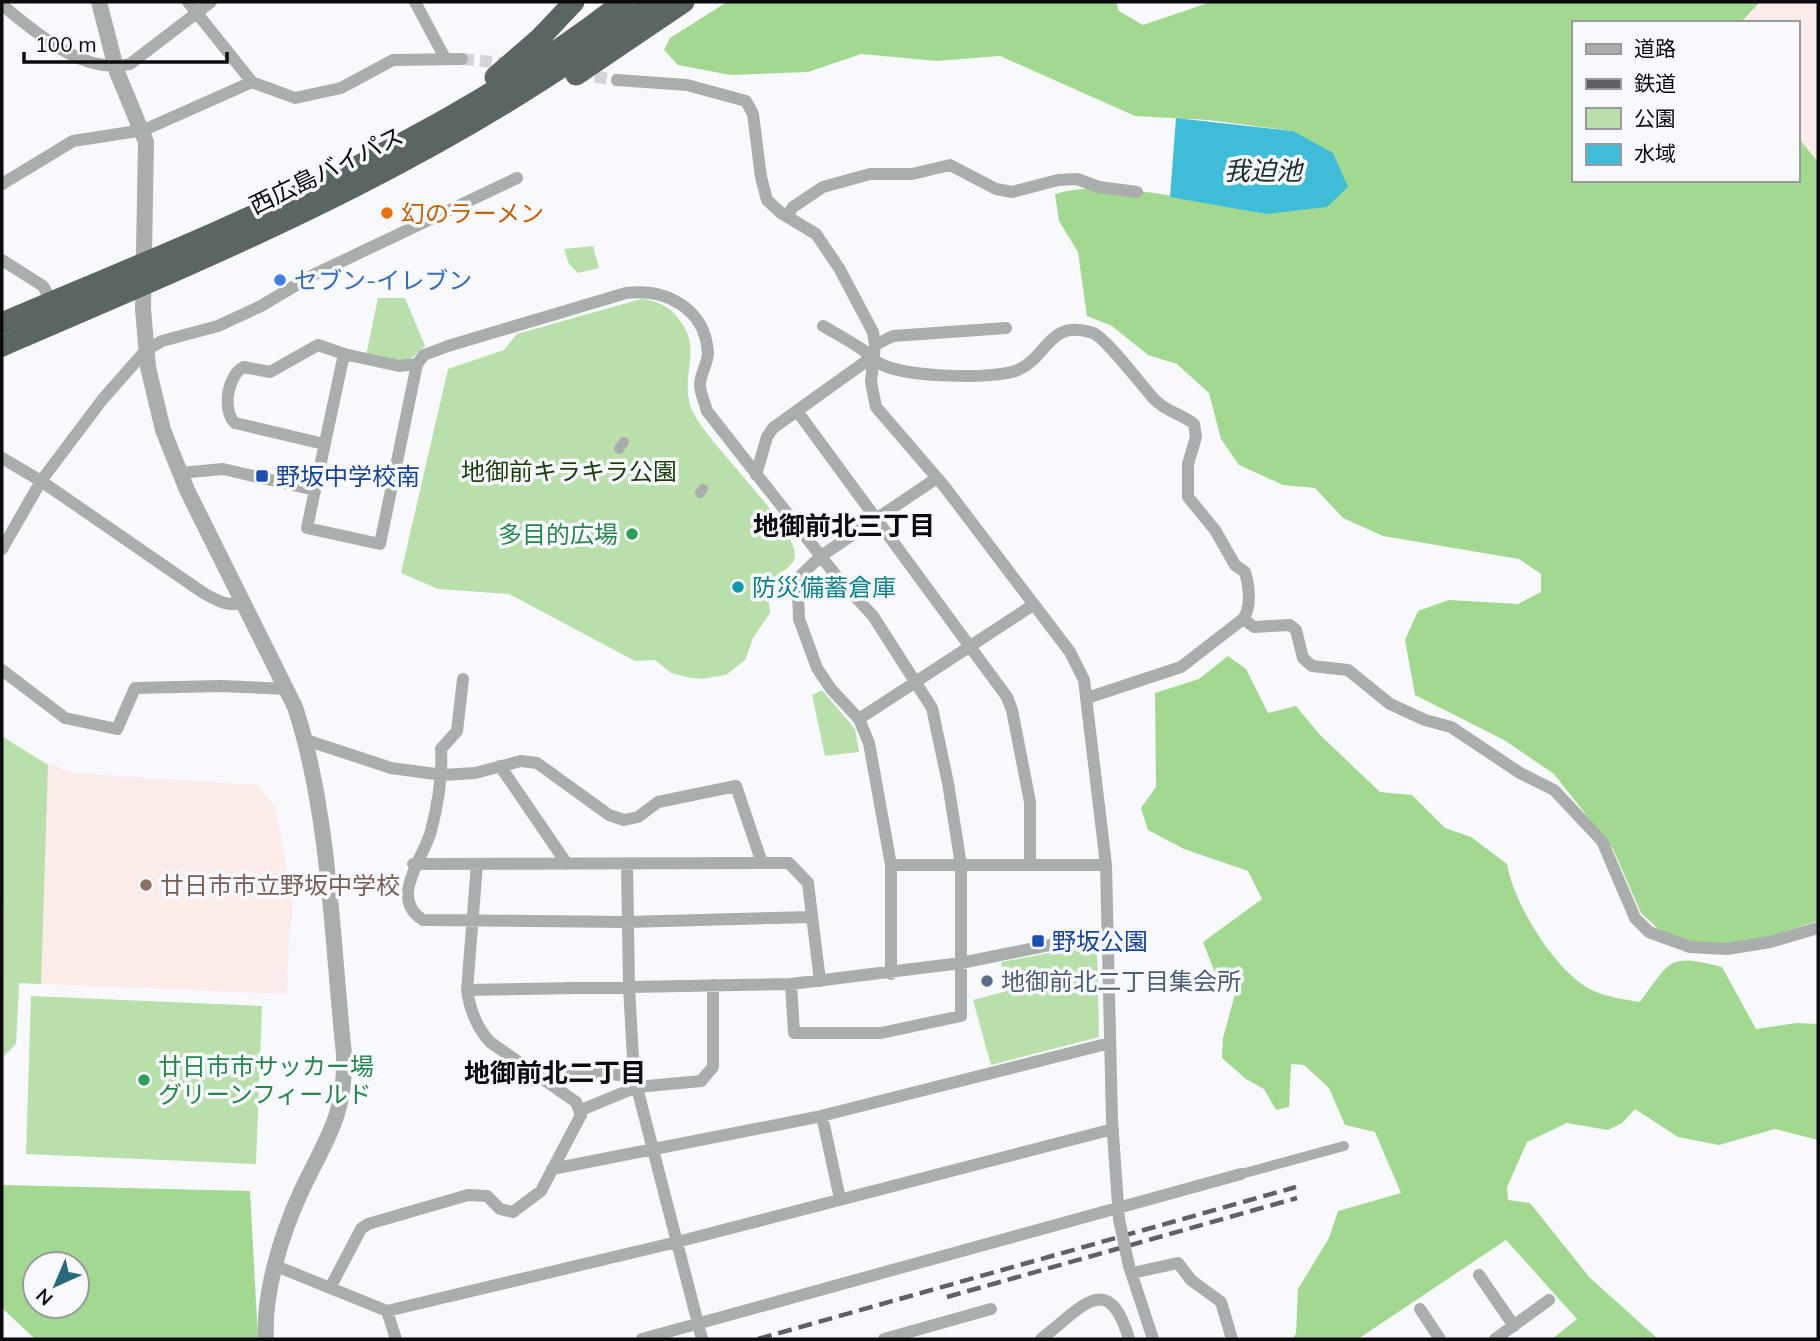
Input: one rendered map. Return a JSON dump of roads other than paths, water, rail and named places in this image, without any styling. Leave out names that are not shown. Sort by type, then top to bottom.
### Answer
[{"type":"highway","points":[[441,124],[540,38],[574,2]]},
{"type":"highway","name":"西広島バイパス","points":[[2,323],[293,197],[441,124],[564,46],[623,2]]},
{"type":"highway","name":"西広島バイパス","points":[[2,346],[142,285],[411,158],[519,97],[653,2]]},
{"type":"highway","points":[[411,158],[532,101],[604,57],[684,2]]},
{"type":"street","points":[[99,2],[115,68],[142,130],[146,146],[145,262],[142,285],[146,350],[157,409],[180,473],[286,689],[306,740],[319,808],[345,1074],[339,1114],[298,1199],[276,1266],[266,1309],[267,1339]]},
{"type":"street","points":[[188,2],[252,82],[295,98],[341,88],[393,60],[462,59]]},
{"type":"street","points":[[2,5],[51,43],[101,67],[115,68],[130,64],[211,2]]},
{"type":"street","points":[[415,2],[445,58]]},
{"type":"street","points":[[617,80],[687,85],[746,101],[753,114],[761,177],[767,200],[816,234],[828,250],[873,332],[871,383],[876,407],[937,478],[1070,652],[1084,680],[1106,865],[1112,1129],[1119,1213],[1130,1270],[1153,1339]]},
{"type":"street","points":[[2,184],[73,141],[142,130],[252,82]]},
{"type":"street","points":[[787,216],[793,207],[823,187],[870,174],[912,174],[950,165],[996,189],[1012,192],[1058,180],[1077,179],[1099,187],[1137,191]]},
{"type":"street","points":[[2,549],[41,481],[102,400],[146,350],[162,341],[218,326],[261,306],[313,275],[517,178]]},
{"type":"street","points":[[2,260],[43,286],[52,302]]},
{"type":"street","points":[[344,354],[307,528],[380,544],[417,364],[424,355],[626,293],[648,290],[669,296],[687,308],[702,331],[708,354],[700,385],[707,411],[821,556],[873,616],[932,708],[948,783],[961,865],[961,1016],[881,1033],[794,1033],[791,984]]},
{"type":"street","points":[[756,475],[767,437],[773,428],[893,337],[1000,324]]},
{"type":"street","points":[[823,326],[874,351],[881,364],[902,371],[990,376],[1019,369],[1030,362],[1051,338],[1060,333],[1070,330],[1096,334],[1153,399],[1170,413],[1194,424],[1196,437],[1188,464],[1188,497],[1215,530],[1235,565],[1245,572],[1249,584],[1248,612],[1243,619],[1181,667],[1087,698]]},
{"type":"street","points":[[324,444],[235,424],[228,417],[227,410],[233,377],[244,367],[270,372],[318,345],[344,354],[399,366],[417,364]]},
{"type":"street","points":[[797,411],[1007,697],[1012,710],[1030,802],[1030,865]]},
{"type":"street","points":[[2,458],[41,481],[220,603],[235,606],[244,602]]},
{"type":"street","points":[[180,473],[223,469],[315,490]]},
{"type":"street","points":[[891,974],[891,865],[869,743],[859,719],[831,689],[817,668],[799,619],[799,577],[821,556],[937,478]]},
{"type":"street","points":[[859,719],[1033,605]]},
{"type":"street","points":[[1243,619],[1254,626],[1290,625],[1296,630],[1303,658],[1312,666],[1348,670],[1390,704],[1425,720],[1451,727],[1520,774],[1554,790],[1602,841],[1635,918],[1649,933],[1690,947],[1727,949],[1770,942],[1818,928]]},
{"type":"street","points":[[2,670],[65,718],[117,729],[135,688],[221,686],[286,689]]},
{"type":"street","points":[[463,679],[457,731],[441,749],[443,775],[427,843],[413,864],[408,901],[412,913],[423,920],[627,922],[812,917]]},
{"type":"street","points":[[306,740],[391,768],[443,775],[475,773],[521,761],[537,763],[609,815],[624,820],[638,817],[658,802],[736,786],[762,863]]},
{"type":"street","points":[[500,766],[567,864]]},
{"type":"street","points":[[413,864],[789,863],[808,883],[820,981]]},
{"type":"street","points":[[477,864],[467,990],[469,1007],[481,1032],[525,1068],[576,1102],[581,1110]]},
{"type":"street","points":[[627,864],[629,987],[636,1081],[700,1333]]},
{"type":"street","points":[[891,865],[1106,865]]},
{"type":"street","points":[[467,990],[791,984],[891,974],[961,963],[1108,933]]},
{"type":"street","points":[[525,1068],[636,1081],[701,1081],[713,1067],[713,985]]},
{"type":"street","points":[[552,1169],[822,1116],[1111,1043]]},
{"type":"street","points":[[330,1288],[360,1229],[368,1224],[468,1195],[487,1196],[500,1209],[513,1212],[541,1191],[581,1110],[636,1081]]},
{"type":"street","points":[[822,1116],[841,1199]]},
{"type":"street","points":[[276,1266],[387,1311],[677,1242],[1112,1129]]},
{"type":"street","points":[[642,1339],[700,1333],[1344,1146]]},
{"type":"street","points":[[1130,1270],[1178,1263],[1191,1280],[1221,1302],[1232,1339]]},
{"type":"street","points":[[1479,1275],[1514,1326]]},
{"type":"street","points":[[1041,1339],[1092,1301],[1103,1298],[1113,1301],[1121,1313],[1129,1339]]},
{"type":"street","points":[[1495,1339],[1549,1300]]},
{"type":"street","points":[[1420,1309],[1440,1339]]},
{"type":"street","points":[[884,1339],[991,1310]]},
{"type":"street","points":[[387,1311],[396,1339]]},
{"type":"water","name":"我迫池","points":[[1176,118],[1293,131],[1333,153],[1348,187],[1327,207],[1266,214],[1170,197]]},
{"type":"tunnel","points":[[462,59],[514,64]]},
{"type":"tunnel","points":[[577,74],[617,80]]},
{"type":"railway","points":[[758,1339],[1296,1187]]},
{"type":"railway","points":[[947,1297],[1297,1198]]},
{"type":"place","name":"幻のラーメン","points":[[387,213]]},
{"type":"place","name":"セブン-イレブン","points":[[280,280]]},
{"type":"place","name":"野坂中学校南","points":[[262,476]]},
{"type":"place","name":"多目的広場","points":[[632,534]]},
{"type":"place","name":"防災備蓄倉庫","points":[[738,587]]},
{"type":"place","name":"廿日市市立野坂中学校","points":[[146,885]]},
{"type":"place","name":"野坂公園","points":[[1038,941]]},
{"type":"place","name":"地御前北二丁目集会所","points":[[987,981]]},
{"type":"place","name":"廿日市市サッカー場 グリーンフィールド","points":[[144,1080]]},
{"type":"district","name":"地御前北三丁目","points":[[844,525]]},
{"type":"district","name":"地御前北二丁目","points":[[555,1072]]},
{"type":"park label","name":"地御前キラキラ公園","points":[[569,471]]}]
